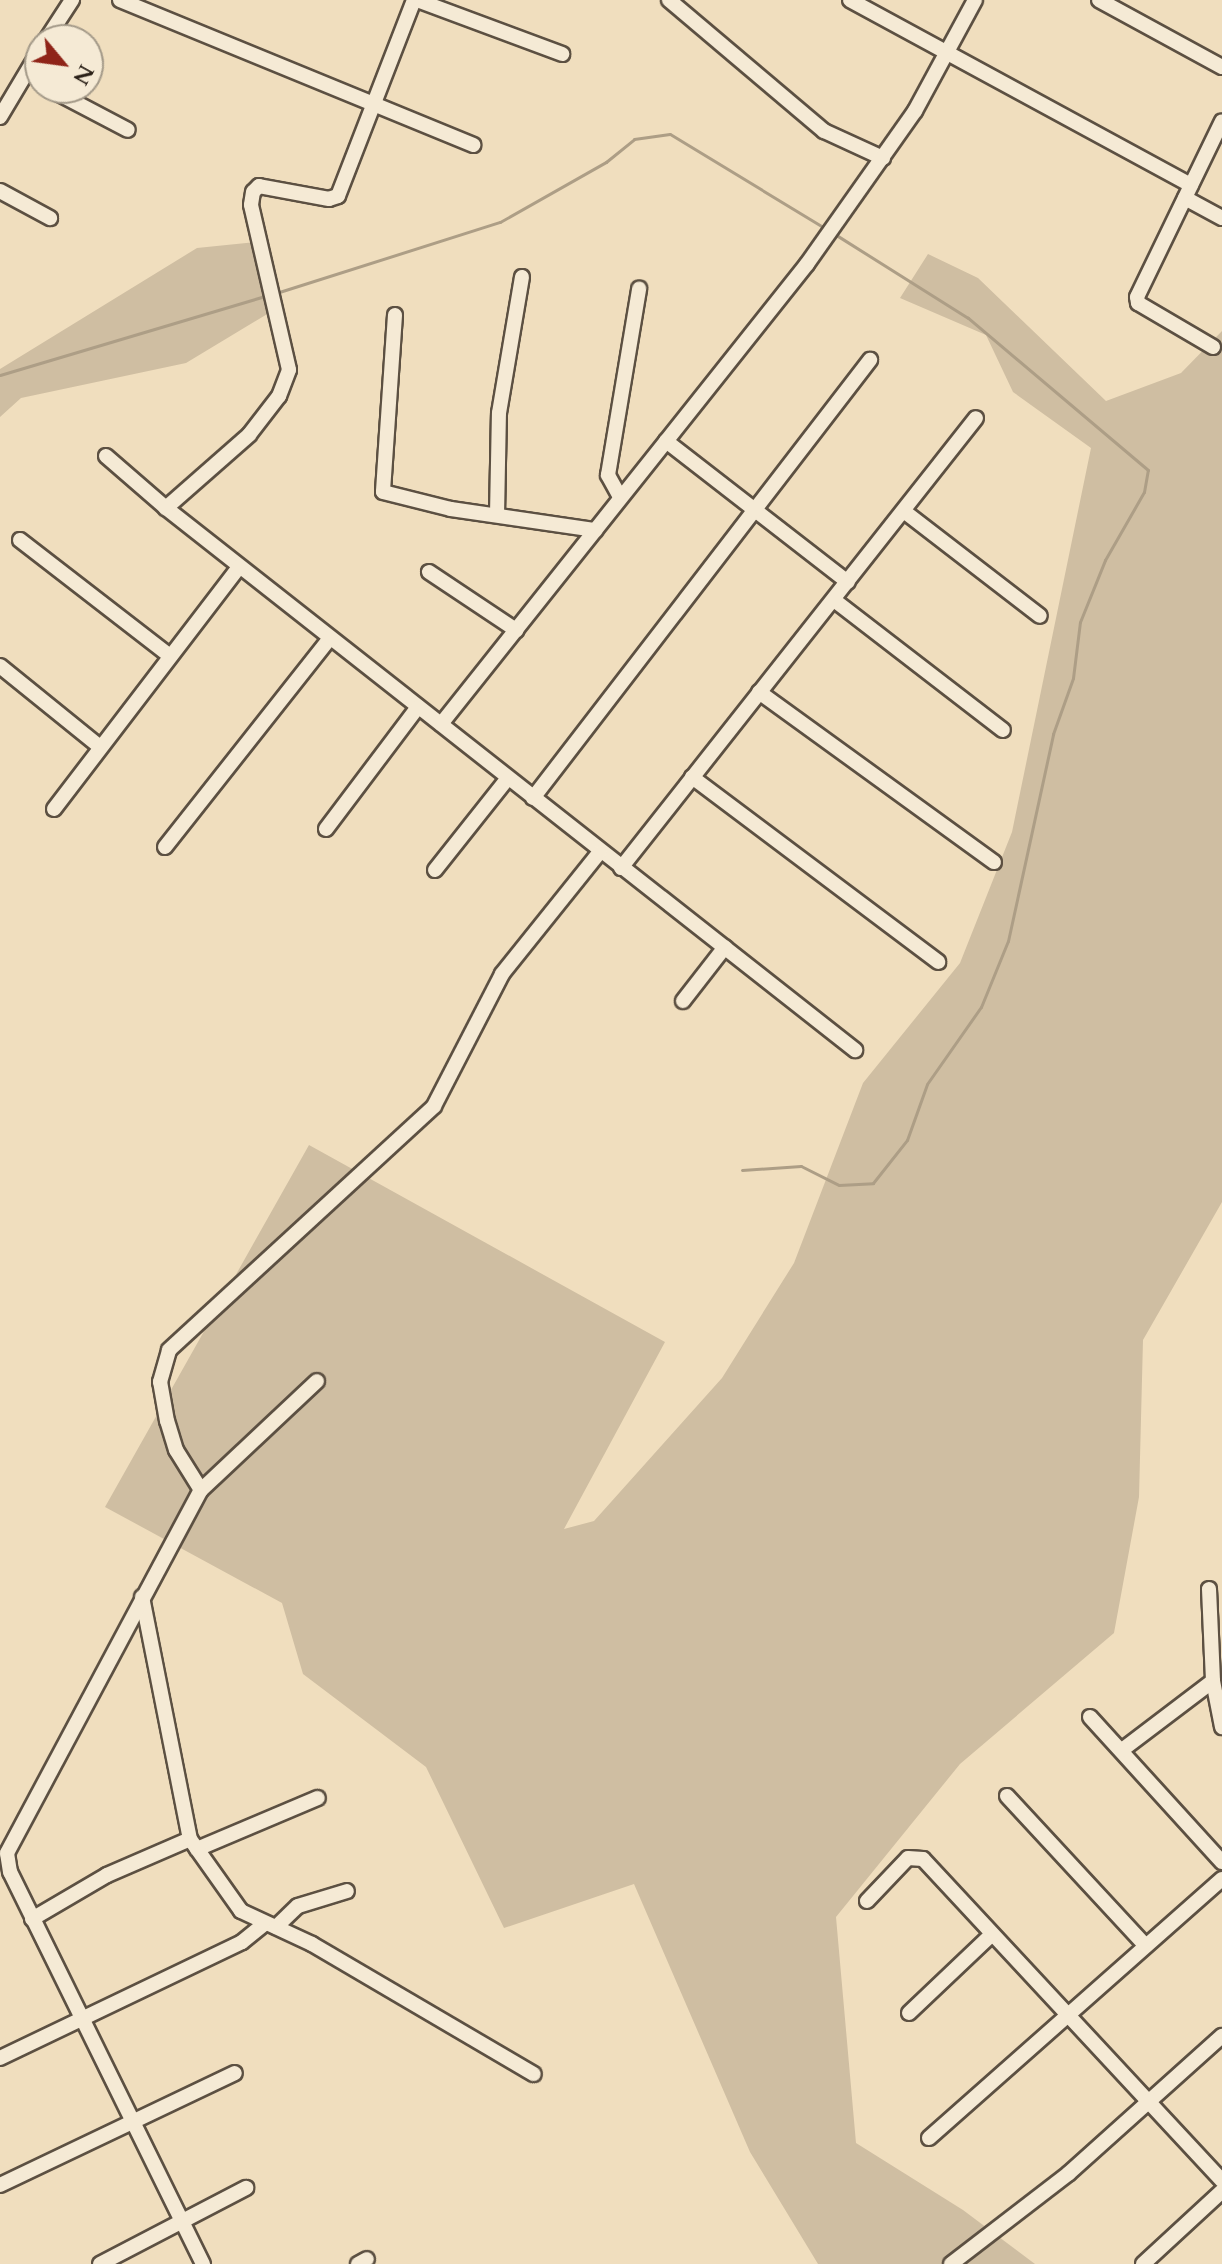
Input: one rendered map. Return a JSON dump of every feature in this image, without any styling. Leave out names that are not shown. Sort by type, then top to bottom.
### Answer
[{"type":"street","points":[[56,24],[72,0]]},
{"type":"street","points":[[120,0],[473,145]]},
{"type":"street","points":[[166,508],[249,435],[279,396],[289,370],[251,205],[253,192],[259,186],[329,199],[338,196],[415,0],[562,54]]},
{"type":"street","points":[[669,0],[824,131],[883,158]]},
{"type":"street","points":[[850,0],[947,49],[1117,148],[1188,191],[1222,218]]},
{"type":"street","points":[[441,724],[595,530],[619,495],[666,441],[883,158],[915,111],[975,0]]},
{"type":"street","points":[[1099,0],[1222,67]]},
{"type":"street","points":[[0,117],[24,75]]},
{"type":"street","points":[[78,104],[128,130]]},
{"type":"street","points":[[1213,347],[1138,303],[1222,121]]},
{"type":"street","points":[[0,191],[50,218]]},
{"type":"street","points":[[497,515],[499,413],[522,277]]},
{"type":"street","points":[[619,495],[608,475],[639,289]]},
{"type":"street","points":[[395,315],[383,492],[497,515],[595,530]]},
{"type":"street","points":[[533,798],[758,511],[870,360]]},
{"type":"street","points":[[621,868],[905,512],[976,418]]},
{"type":"street","points":[[666,441],[848,582]]},
{"type":"street","points":[[106,456],[239,567],[441,724],[599,853],[855,1050]]},
{"type":"street","points":[[905,512],[1040,616]]},
{"type":"street","points":[[20,540],[170,656]]},
{"type":"street","points":[[54,809],[239,567]]},
{"type":"street","points":[[429,572],[516,630]]},
{"type":"street","points":[[834,600],[1003,730]]},
{"type":"street","points":[[165,847],[330,638]]},
{"type":"street","points":[[0,666],[100,747]]},
{"type":"street","points":[[759,692],[994,862]]},
{"type":"street","points":[[326,829],[418,707]]},
{"type":"street","points":[[692,777],[938,962]]},
{"type":"street","points":[[435,870],[508,778]]},
{"type":"street","points":[[201,1490],[176,1450],[167,1421],[160,1382],[169,1350],[434,1106],[502,974],[599,853]]},
{"type":"street","points":[[683,1001],[725,947]]},
{"type":"street","points":[[203,2264],[10,1872],[10,1842],[201,1490],[317,1381]]},
{"type":"street","points":[[1209,1589],[1213,1681],[1222,1727]]},
{"type":"street","points":[[142,1597],[194,1844],[234,1905],[534,2074]]},
{"type":"street","points":[[1122,1750],[1213,1681]]},
{"type":"street","points":[[1090,1717],[1222,1862]]},
{"type":"street","points":[[1007,1796],[1144,1944]]},
{"type":"street","points":[[32,1919],[107,1875],[318,1798]]},
{"type":"street","points":[[867,1901],[908,1858],[918,1856],[1065,2017],[1222,2181]]},
{"type":"street","points":[[929,2138],[1144,1944],[1222,1879]]},
{"type":"street","points":[[0,2058],[79,2016],[242,1942],[298,1906],[347,1891]]},
{"type":"street","points":[[909,2013],[990,1936]]},
{"type":"street","points":[[951,2264],[1068,2174],[1222,2036]]},
{"type":"street","points":[[0,2185],[235,2073]]},
{"type":"street","points":[[100,2264],[246,2188]]},
{"type":"street","points":[[1143,2264],[1222,2191]]},
{"type":"shaded area","points":[[256,242],[279,307],[186,363],[21,398],[0,417],[0,369],[197,248]]},
{"type":"shaded area","points":[[928,254],[978,278],[1106,401],[1181,373],[1222,331],[1222,1202],[1143,1340],[1139,1497],[1114,1633],[960,1764],[836,1917],[856,2143],[963,2210],[1035,2264],[818,2264],[750,2152],[634,1884],[504,1928],[426,1767],[303,1674],[282,1603],[105,1507],[309,1145],[665,1342],[564,1529],[594,1521],[722,1378],[794,1263],[863,1083],[960,963],[1012,832],[1091,448],[1013,392],[986,335],[900,298]]},
{"type":"waterway","points":[[276,293],[500,222],[606,162],[634,139],[670,134],[823,227]]},
{"type":"waterway","points":[[742,1170],[801,1166],[839,1185],[873,1183],[907,1140],[927,1084],[981,1007],[1008,941],[1053,734],[1073,678],[1080,622],[1105,560],[1144,492],[1148,470],[968,318],[836,235]]},
{"type":"waterway","points":[[0,375],[269,295]]}]
